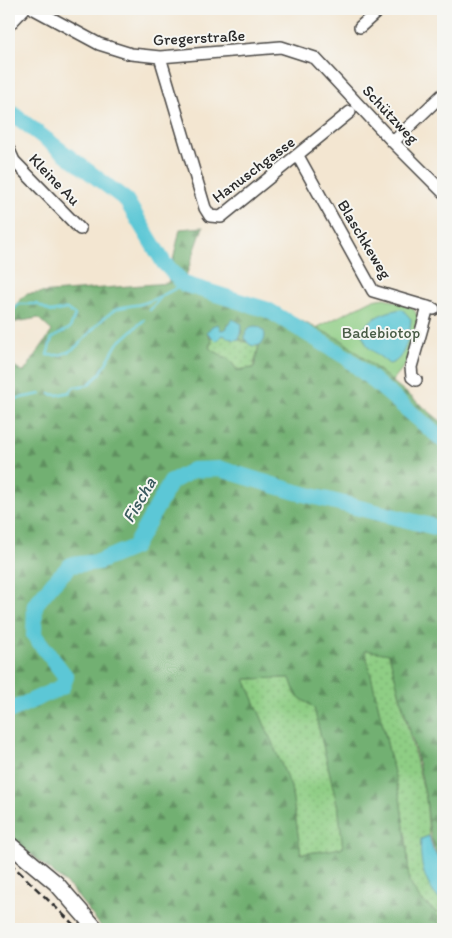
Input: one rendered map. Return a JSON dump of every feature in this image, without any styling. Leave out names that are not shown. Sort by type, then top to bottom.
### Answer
[{"type":"main road","points":[[9,844],[56,884],[96,929]]},
{"type":"street","points":[[9,24],[24,9]]},
{"type":"street","name":"Gregerstraße","points":[[34,9],[99,44],[131,54],[160,57],[281,47],[315,58]]},
{"type":"street","points":[[360,27],[380,9]]},
{"type":"street","name":"Hanuschgasse","points":[[160,57],[205,208],[210,216],[221,217],[350,112]]},
{"type":"street","name":"Schützweg","points":[[315,58],[393,142],[443,192]]},
{"type":"street","points":[[393,142],[443,94]]},
{"type":"street","name":"Kleine Au","points":[[9,150],[14,161],[80,229]]},
{"type":"street","name":"Blaschkeweg","points":[[298,156],[373,291],[431,308],[411,367],[412,377],[416,380]]},
{"type":"green space","points":[[203,227],[185,279],[275,309],[342,340],[443,423],[443,864],[434,848],[414,744],[389,654],[365,650],[400,798],[407,848],[409,882],[421,900],[436,912],[440,929],[103,929],[71,888],[9,836],[9,363],[24,372],[52,331],[38,318],[11,323],[9,326],[9,312],[26,294],[168,283],[180,229]],"holes":[[[227,324],[242,331],[239,339],[247,342],[245,335],[264,340],[259,346],[254,368],[237,370],[230,360],[209,348],[212,341],[207,332],[227,329]],[[290,678],[296,695],[314,708],[339,812],[343,848],[301,854],[291,787],[245,679]]]},
{"type":"green space","name":"Badebiotop","points":[[385,298],[413,308],[418,317],[406,364],[392,381],[342,340],[316,328],[372,300]]},
{"type":"green space","points":[[223,335],[259,346],[253,368],[237,370],[230,360],[209,348],[212,341],[209,336],[217,340]]},
{"type":"green space","points":[[365,650],[389,653],[426,799],[429,836],[421,839],[422,856],[429,878],[440,900],[443,900],[443,929],[440,929],[436,912],[421,900],[409,882],[407,848],[400,798]]},
{"type":"green space","points":[[290,678],[296,695],[314,708],[339,812],[343,848],[301,854],[291,787],[245,679]]},
{"type":"water","points":[[402,309],[411,319],[408,339],[403,353],[394,362],[389,364],[368,347],[361,333],[368,323],[378,316]]},
{"type":"water","points":[[232,319],[242,324],[239,339],[234,340],[223,335],[216,341],[207,332],[212,326],[218,324],[221,330],[226,329]]},
{"type":"water","points":[[255,326],[262,329],[265,336],[262,343],[255,346],[248,343],[245,336],[248,329]]},
{"type":"water","points":[[429,836],[433,850],[443,864],[443,900],[440,900],[430,887],[422,864],[421,839]]},
{"type":"waterway","points":[[9,111],[126,200],[164,263],[184,284],[268,310],[346,357],[443,440]]},
{"type":"waterway","points":[[9,315],[19,304],[37,304],[51,312],[67,309],[75,315],[70,328],[52,338],[47,355],[59,355],[77,346],[98,323],[115,310],[158,298],[184,284]]},
{"type":"waterway","points":[[150,310],[162,296]]},
{"type":"waterway","points":[[50,394],[57,395],[70,392],[74,387],[88,385],[100,374],[117,344],[144,320]]},
{"type":"waterway","points":[[9,400],[41,394]]},
{"type":"waterway","name":"Fischa","points":[[9,711],[62,687],[66,677],[34,635],[35,605],[71,565],[98,562],[134,547],[171,482],[193,470],[221,469],[296,492],[443,529]]},
{"type":"railway","points":[[9,862],[78,929]]}]
